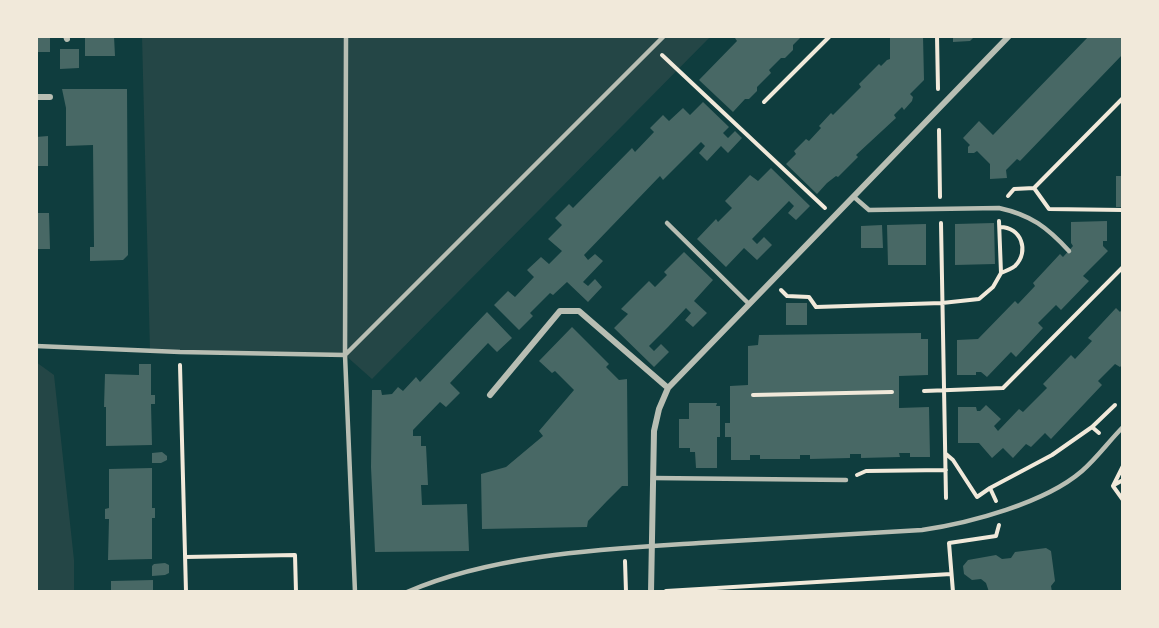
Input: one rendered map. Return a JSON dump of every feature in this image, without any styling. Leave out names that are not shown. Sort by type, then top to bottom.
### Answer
[{"type":"street","points":[[651,592],[654,431],[659,409],[668,388],[1009,36]]},
{"type":"street","points":[[36,97],[50,97]]},
{"type":"street","points":[[490,394],[560,311],[579,311],[668,388]]},
{"type":"lane","points":[[346,36],[345,355],[355,592]]},
{"type":"lane","points":[[36,346],[180,352],[345,355],[664,36]]},
{"type":"lane","points":[[854,197],[869,210],[999,208],[1019,212],[1038,222],[1069,251]]},
{"type":"lane","points":[[667,223],[749,304]]},
{"type":"lane","points":[[407,592],[433,581],[521,560],[625,548],[922,530],[948,526],[1016,505],[1068,481],[1083,470],[1123,427]]},
{"type":"lane","points":[[653,478],[846,480]]},
{"type":"path","points":[[764,102],[830,36]]},
{"type":"path","points":[[937,36],[946,498]]},
{"type":"path","points":[[653,47],[834,217]]},
{"type":"path","points":[[772,281],[787,296],[809,297],[816,307],[979,300],[993,287],[1001,273],[999,208],[1014,189],[1034,188],[1123,98]]},
{"type":"path","points":[[1034,188],[1049,209],[1123,210]]},
{"type":"path","points":[[1000,227],[1014,230],[1023,247],[1014,268],[1001,273]]},
{"type":"path","points":[[924,391],[1003,387],[1123,267]]},
{"type":"path","points":[[180,352],[186,592]]},
{"type":"path","points":[[753,395],[892,392]]},
{"type":"path","points":[[990,488],[1052,455],[1092,428]]},
{"type":"path","points":[[945,454],[954,460],[972,488]]},
{"type":"path","points":[[1113,486],[1123,466]]},
{"type":"path","points":[[846,480],[866,471],[946,470]]},
{"type":"path","points":[[1113,486],[1123,480]]},
{"type":"path","points":[[1113,486],[1123,500]]},
{"type":"path","points":[[953,592],[949,543],[996,536],[999,527]]},
{"type":"path","points":[[583,592],[626,592],[625,548]]},
{"type":"path","points":[[185,557],[295,555],[296,592]]},
{"type":"path","points":[[666,591],[951,574]]},
{"type":"shaded area","points":[[142,36],[711,36],[372,379],[345,355],[150,351]]},
{"type":"shaded area","points":[[36,362],[54,375],[74,560],[74,592],[36,592]]},
{"type":"building","points":[[36,36],[50,36],[50,52],[36,52]]},
{"type":"building","points":[[85,36],[114,36],[115,56],[85,56]]},
{"type":"building","points":[[737,36],[802,36],[793,45],[793,50],[769,70],[771,73],[757,87],[757,91],[749,99],[745,99],[733,112],[699,80],[737,41],[735,38]]},
{"type":"building","points":[[890,36],[923,36],[924,80],[910,94],[913,97],[912,101],[904,110],[902,107],[894,115],[896,118],[856,155],[858,157],[817,194],[786,164],[796,154],[794,151],[806,139],[809,141],[831,113],[833,115],[861,87],[859,84],[879,64],[881,66],[890,59]]},
{"type":"building","points":[[953,36],[975,36],[970,41],[953,42]]},
{"type":"building","points":[[1089,36],[1123,36],[1123,54],[1020,161],[1017,159],[1006,170],[1007,178],[990,179],[990,164],[977,151],[968,153],[970,145],[963,138],[979,121],[993,135]]},
{"type":"building","points":[[60,49],[79,49],[79,68],[60,69]]},
{"type":"building","points":[[62,89],[127,89],[128,255],[123,260],[90,261],[90,247],[94,247],[93,145],[66,146],[66,108]]},
{"type":"building","points":[[703,102],[729,127],[723,133],[728,138],[735,131],[742,138],[728,153],[721,146],[707,161],[699,153],[705,146],[701,142],[663,180],[660,176],[584,255],[588,260],[595,254],[603,261],[583,282],[588,286],[595,279],[602,287],[588,302],[567,282],[553,295],[550,293],[530,313],[533,316],[519,330],[494,305],[508,291],[515,297],[534,277],[527,270],[541,257],[549,264],[562,251],[548,239],[562,225],[555,218],[569,204],[573,208],[632,148],[635,152],[654,132],[650,128],[663,115],[669,121],[683,108],[690,115]]},
{"type":"building","points":[[48,136],[48,166],[36,166],[36,137]]},
{"type":"building","points":[[771,168],[810,206],[796,220],[788,213],[794,206],[789,201],[752,239],[757,244],[764,237],[772,245],[757,260],[744,248],[726,267],[697,239],[716,219],[718,222],[732,208],[725,201],[750,175],[758,181]]},
{"type":"building","points":[[1116,176],[1123,176],[1123,207],[1116,207]]},
{"type":"building","points":[[36,213],[49,213],[50,249],[36,249]]},
{"type":"building","points":[[1107,221],[1107,241],[1103,241],[1103,246],[1108,251],[1083,276],[1089,281],[1061,310],[1056,305],[1038,323],[1043,328],[1016,357],[1011,352],[987,377],[981,372],[976,372],[976,375],[957,375],[957,340],[978,339],[1015,301],[1018,304],[1035,286],[1033,283],[1060,254],[1063,257],[1073,246],[1071,222]]},
{"type":"building","points":[[994,223],[995,264],[955,265],[955,224]]},
{"type":"building","points":[[926,224],[926,265],[888,265],[887,225]]},
{"type":"building","points":[[882,225],[883,248],[861,248],[861,226]]},
{"type":"building","points":[[684,252],[713,280],[694,301],[707,313],[693,327],[685,320],[691,313],[686,308],[649,346],[654,351],[661,344],[669,352],[654,367],[614,328],[628,314],[621,309],[649,281],[655,287],[667,275],[664,272]]},
{"type":"building","points":[[786,303],[807,303],[807,325],[786,325]]},
{"type":"building","points":[[1116,308],[1120,312],[1123,308],[1123,364],[1120,367],[1115,364],[1098,381],[1102,385],[1051,439],[1045,433],[1031,447],[1026,444],[1013,458],[1003,448],[992,458],[979,443],[958,443],[958,407],[976,407],[977,411],[980,411],[986,405],[1001,419],[994,426],[998,431],[1019,409],[1023,412],[1047,388],[1043,384],[1071,355],[1075,359],[1092,341],[1088,338]]},
{"type":"building","points":[[487,312],[512,338],[497,352],[488,343],[450,383],[460,393],[446,407],[440,402],[413,430],[413,436],[421,436],[421,446],[426,446],[428,485],[421,485],[422,505],[467,504],[469,551],[375,552],[371,467],[372,390],[381,390],[382,395],[392,394],[398,387],[403,391],[416,377],[420,382]]},
{"type":"building","points":[[572,327],[609,364],[606,367],[619,380],[627,379],[628,486],[622,486],[588,521],[587,527],[482,529],[481,474],[506,467],[543,436],[539,431],[574,390],[555,371],[552,373],[539,361]]},
{"type":"building","points":[[921,333],[921,339],[928,339],[928,375],[899,376],[899,408],[929,407],[930,457],[910,457],[910,453],[899,453],[900,457],[861,458],[861,454],[850,454],[850,458],[810,459],[810,455],[800,455],[800,459],[760,459],[760,455],[750,455],[750,460],[731,460],[731,437],[725,437],[725,423],[730,423],[730,386],[748,385],[748,346],[758,345],[759,335]]},
{"type":"building","points":[[139,364],[151,364],[151,395],[155,395],[155,404],[151,404],[152,445],[106,446],[105,374],[139,375]]},
{"type":"building","points":[[689,403],[717,403],[716,406],[720,406],[717,468],[696,468],[695,452],[690,452],[690,448],[679,448],[679,419],[689,419]]},
{"type":"building","points":[[162,452],[167,456],[167,460],[152,463],[152,453]]},
{"type":"building","points":[[152,468],[152,508],[155,508],[155,518],[152,518],[152,559],[108,560],[109,519],[105,519],[105,509],[109,508],[109,469]]},
{"type":"building","points":[[1046,548],[1051,551],[1055,581],[1051,586],[1052,592],[989,592],[986,583],[981,579],[972,580],[964,574],[963,566],[968,560],[996,555],[1002,559],[1011,558],[1015,552]]},
{"type":"building","points":[[154,564],[169,565],[169,573],[152,576]]},
{"type":"building","points":[[153,580],[153,592],[111,592],[111,581]]}]
